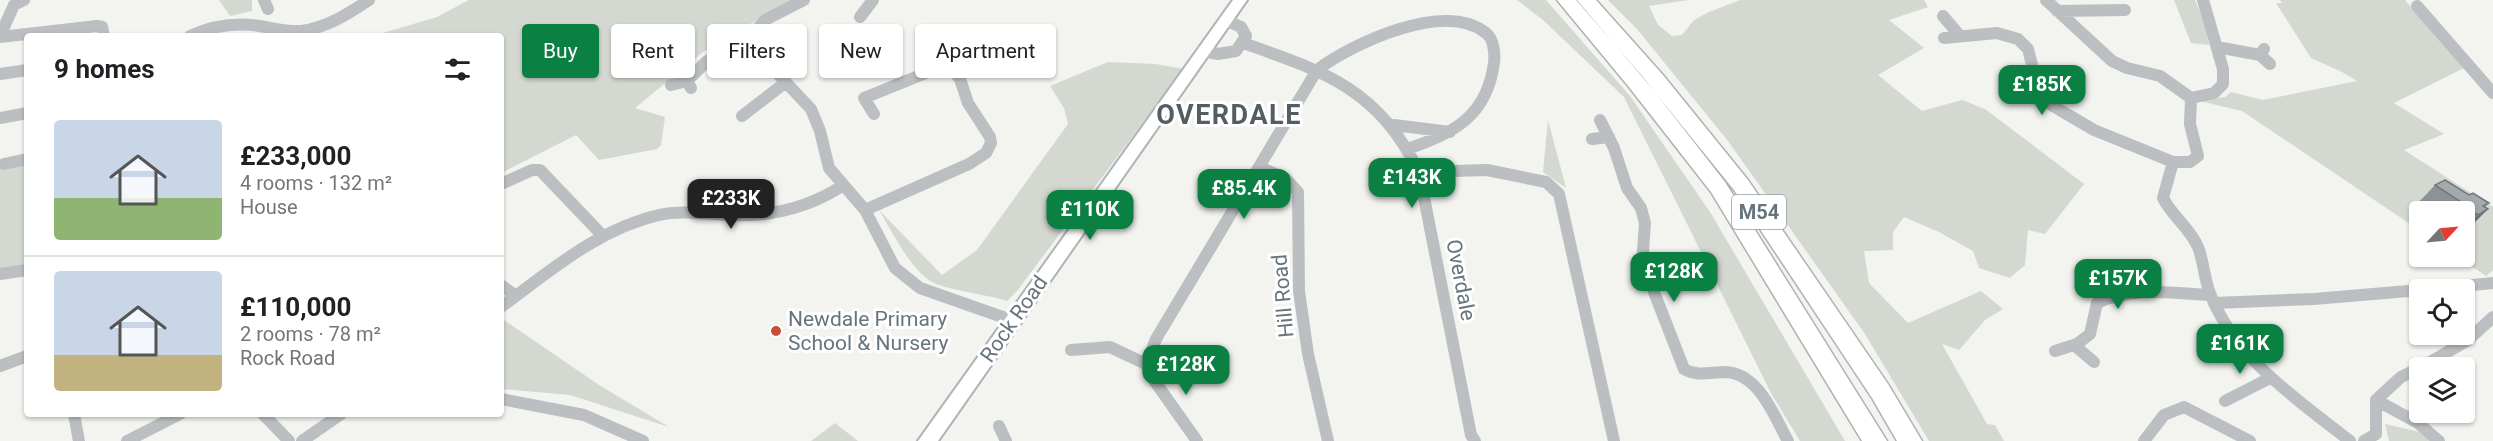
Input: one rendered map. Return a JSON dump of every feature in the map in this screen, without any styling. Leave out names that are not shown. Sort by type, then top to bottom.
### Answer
[{"type":"highway","name":"M54","points":[[1566,0],[1636,82],[1718,187],[1875,441]]},
{"type":"highway","name":"M54","points":[[1586,0],[1656,80],[1741,185],[1880,391],[1910,441]]},
{"type":"street","points":[[0,8],[33,0]]},
{"type":"street","points":[[197,33],[211,27],[236,23],[288,31],[306,30],[340,20],[369,0]]},
{"type":"street","points":[[758,24],[764,19],[804,0]]},
{"type":"street","points":[[860,17],[873,0]]},
{"type":"street","name":"Rock Road","points":[[927,441],[1240,0]]},
{"type":"street","points":[[2046,0],[2112,61],[2127,68],[2160,76],[2191,98],[2214,93],[2222,87],[2223,69],[2202,0]]},
{"type":"street","points":[[0,36],[20,2]]},
{"type":"street","points":[[2417,6],[2493,93]]},
{"type":"street","points":[[2056,11],[2125,10]]},
{"type":"street","points":[[1197,441],[1150,376],[1146,364],[1156,339],[1317,70],[1333,56],[1376,32],[1420,16],[1434,13],[1449,14],[1474,23],[1487,33],[1493,45],[1495,59],[1487,96],[1467,122],[1451,132],[1410,148]]},
{"type":"street","points":[[1943,16],[1960,36]]},
{"type":"street","points":[[1203,51],[1218,54],[1236,51],[1243,43],[1246,36],[1241,27],[1225,21]]},
{"type":"street","points":[[54,33],[97,26],[102,27],[103,33]]},
{"type":"street","points":[[0,36],[36,31],[44,33]]},
{"type":"street","points":[[1944,38],[1996,33],[2018,39],[2028,49],[2038,88],[2048,103],[2094,130],[2173,162],[2190,162],[2198,156],[2189,119],[2191,98]]},
{"type":"street","name":"Overdale","points":[[1243,43],[1317,70],[1361,94],[1394,125],[1410,148],[1419,172],[1471,435],[1475,441]]},
{"type":"street","points":[[2217,47],[2263,51],[2270,64]]},
{"type":"street","points":[[671,85],[689,84],[691,75],[707,62]]},
{"type":"street","points":[[0,74],[24,70]]},
{"type":"street","points":[[873,114],[864,98],[915,77]]},
{"type":"street","points":[[782,78],[811,109],[820,131],[829,168],[842,186],[865,210],[895,268],[920,288],[1014,321]]},
{"type":"street","points":[[865,210],[969,164],[980,158],[990,147],[990,136],[970,109],[959,78]]},
{"type":"street","points":[[742,116],[759,109],[786,82]]},
{"type":"street","points":[[0,118],[24,114]]},
{"type":"street","points":[[1600,120],[1627,188],[1641,208],[1645,223],[1643,251],[1654,292],[1684,369],[1690,373],[1728,372],[1745,377],[1757,390],[1788,441]]},
{"type":"street","points":[[1394,125],[1451,132]]},
{"type":"street","points":[[1592,139],[1608,137]]},
{"type":"street","points":[[4,164],[24,160]]},
{"type":"street","points":[[2173,162],[2163,198],[2198,247],[2212,299],[2242,346],[2270,378],[2350,441]]},
{"type":"street","name":"Hill Road","points":[[1260,167],[1278,174],[1298,192],[1299,291],[1308,354],[1328,441]]},
{"type":"street","points":[[504,182],[522,173],[540,170],[602,235]]},
{"type":"street","points":[[1419,172],[1487,170],[1546,182],[1559,194],[1614,441]]},
{"type":"street","points":[[504,304],[602,235],[643,219],[665,214],[761,214],[809,201],[842,186]]},
{"type":"street","points":[[0,274],[24,270]]},
{"type":"street","points":[[2090,279],[2107,297]]},
{"type":"street","points":[[2475,285],[2493,283]]},
{"type":"street","points":[[504,287],[516,296]]},
{"type":"street","points":[[2055,351],[2084,340],[2093,331],[2094,311],[2097,303],[2107,297],[2122,293],[2212,299],[2314,299],[2409,291]]},
{"type":"street","points":[[2442,357],[2493,318]]},
{"type":"street","points":[[2073,345],[2094,362]]},
{"type":"street","points":[[1071,350],[1080,351],[1111,346],[1146,364]]},
{"type":"street","points":[[0,366],[24,357]]},
{"type":"street","points":[[2364,441],[2376,434],[2376,400],[2401,377],[2409,373]]},
{"type":"street","points":[[2225,401],[2270,378]]},
{"type":"street","points":[[504,400],[584,415],[643,441]]},
{"type":"street","points":[[2376,400],[2418,423],[2439,441]]},
{"type":"street","points":[[2144,441],[2164,415],[2184,407],[2250,441]]},
{"type":"street","points":[[75,417],[79,441]]},
{"type":"street","points":[[127,441],[174,417]]},
{"type":"street","points":[[266,417],[289,441]]},
{"type":"street","points":[[312,439],[338,417]]},
{"type":"street","points":[[999,426],[1006,441]]},
{"type":"shaded area","points":[[219,0],[252,0],[252,11],[230,16]]},
{"type":"shaded area","points":[[469,0],[797,0],[750,24],[707,24],[707,50],[695,59],[695,24],[611,24],[611,78],[671,78],[635,108],[665,117],[661,145],[657,149],[599,160],[576,135],[504,171],[504,33],[383,33],[437,17]]},
{"type":"shaded area","points":[[1517,0],[1546,0],[1630,96],[1710,212],[1845,441],[1800,441],[1771,393],[1624,97],[1543,20]]},
{"type":"shaded area","points":[[1608,0],[1688,0],[1649,6],[1658,25],[1672,36],[1682,35],[1694,20],[1709,12],[1740,0],[1924,0],[1928,7],[1889,20],[1924,48],[1878,75],[1922,111],[1962,100],[1985,109],[2084,184],[2045,234],[2028,230],[2025,265],[2010,278],[1979,268],[1973,251],[1939,232],[1904,217],[1893,232],[1893,250],[1864,251],[1869,283],[1908,323],[1981,291],[2003,309],[1985,320],[1959,350],[1942,344],[1987,424],[1995,425],[2004,441],[1929,441],[1865,334],[1728,141],[1637,29]]},
{"type":"shaded area","points":[[2174,0],[2195,0],[2203,19],[2209,45],[2191,43]]},
{"type":"shaded area","points":[[2280,0],[2405,0],[2464,68],[2394,103],[2444,134],[2404,150],[2493,207],[2493,270],[2486,276],[2473,267],[2475,267],[2475,201],[2409,201],[2409,223],[2242,111],[2200,101],[2225,97],[2231,92],[2263,100],[2357,81],[2311,58],[2276,3],[2282,3]]},
{"type":"shaded area","points":[[1108,62],[1156,64],[1183,69],[1017,291],[1007,301],[930,281],[904,253],[879,210],[942,275],[977,250],[1068,124],[1064,108],[1050,86]]},
{"type":"shaded area","points":[[1548,120],[1566,188],[1543,172]]},
{"type":"shaded area","points":[[24,162],[24,267],[0,271],[0,167]]},
{"type":"shaded area","points":[[504,320],[599,385],[669,427],[570,395],[504,389]]},
{"type":"shaded area","points":[[835,423],[858,441],[811,441]]},
{"type":"shaded area","points":[[2385,424],[2420,432],[2431,441],[2389,441]]},
{"type":"building","points":[[2445,180],[2469,195],[2473,193],[2489,203],[2483,206],[2488,209],[2478,215],[2475,213],[2475,201],[2459,201],[2435,185]]},
{"type":"place","name":"Newdale Primary School & Nursery","points":[[776,331]]},
{"type":"district","name":"OVERDALE","points":[[1229,115]]}]
